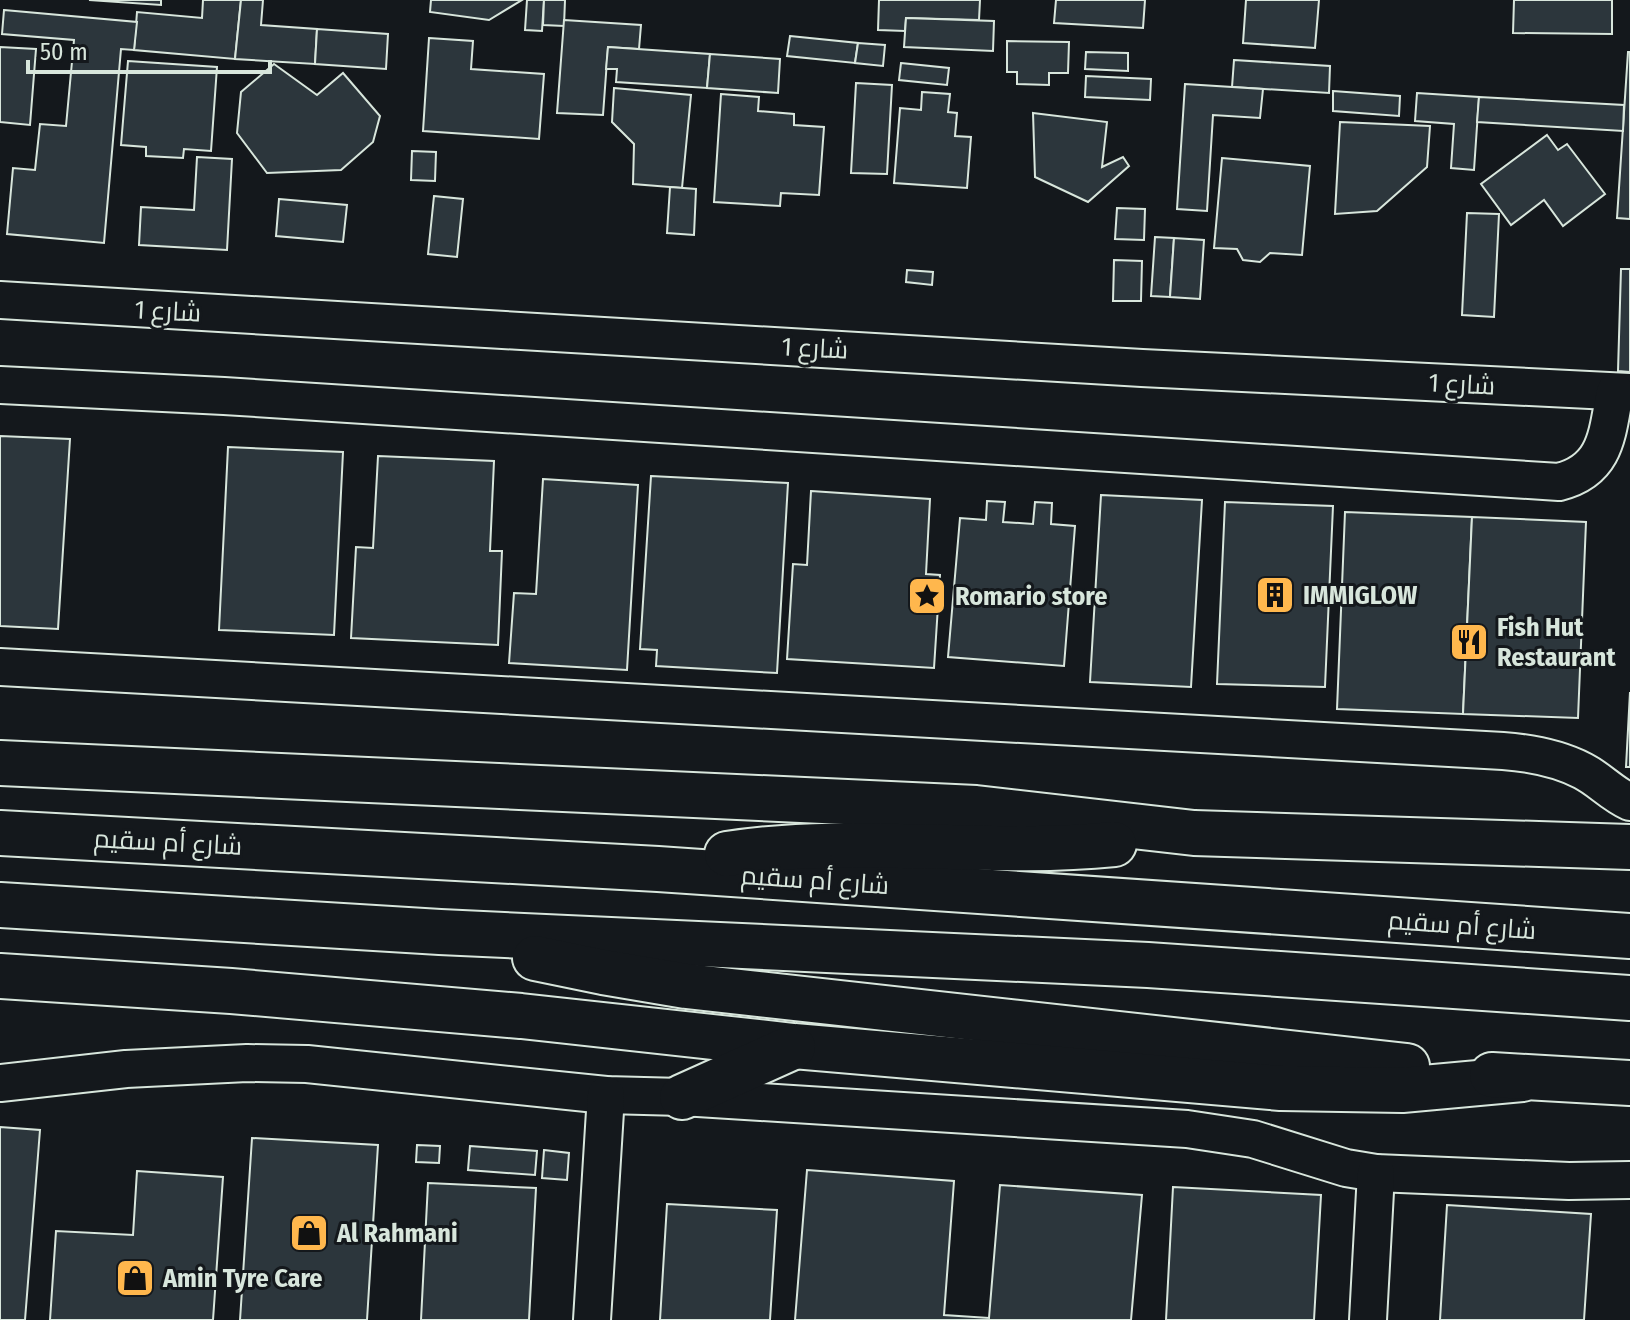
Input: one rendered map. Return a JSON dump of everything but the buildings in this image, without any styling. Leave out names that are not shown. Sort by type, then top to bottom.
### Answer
[{"type":"main road","points":[[0,763],[976,808],[1194,833],[1630,847]]},
{"type":"main road","name":"شارع أم سقيم","points":[[0,833],[658,869],[1630,936]]},
{"type":"main road","points":[[658,869],[709,856],[813,845],[1043,848],[1094,846],[1194,833]]},
{"type":"main road","points":[[0,905],[440,932],[1148,965],[1630,998]]},
{"type":"main road","points":[[440,932],[521,954],[686,986],[1522,1079],[1630,1083]]},
{"type":"main road","points":[[0,976],[231,991],[490,1013],[794,1046],[1281,1088],[1402,1090],[1522,1079]]},
{"type":"main road","points":[[682,1097],[794,1046]]},
{"type":"street","name":"شارع 1","points":[[0,300],[1142,368],[1623,392]]},
{"type":"street","points":[[0,385],[224,396],[1559,482],[1573,479],[1594,463],[1623,392]]},
{"type":"street","points":[[0,667],[1503,751],[1535,755],[1586,772],[1630,802]]},
{"type":"street","points":[[0,1083],[126,1069],[247,1063],[307,1064],[606,1095],[682,1097],[1187,1129],[1253,1139],[1346,1168],[1376,1173],[1569,1181],[1630,1180]]},
{"type":"street","points":[[592,1320],[606,1095]]},
{"type":"street","points":[[1368,1320],[1376,1173]]},
{"type":"place","name":"IMMIGLOW","points":[[1275,595]]},
{"type":"place","name":"Romario store","points":[[927,596]]},
{"type":"place","name":"Fish Hut Restaurant","points":[[1469,642]]},
{"type":"place","name":"Al Rahmani","points":[[309,1233]]},
{"type":"place","name":"Amin Tyre Care","points":[[135,1278]]}]
